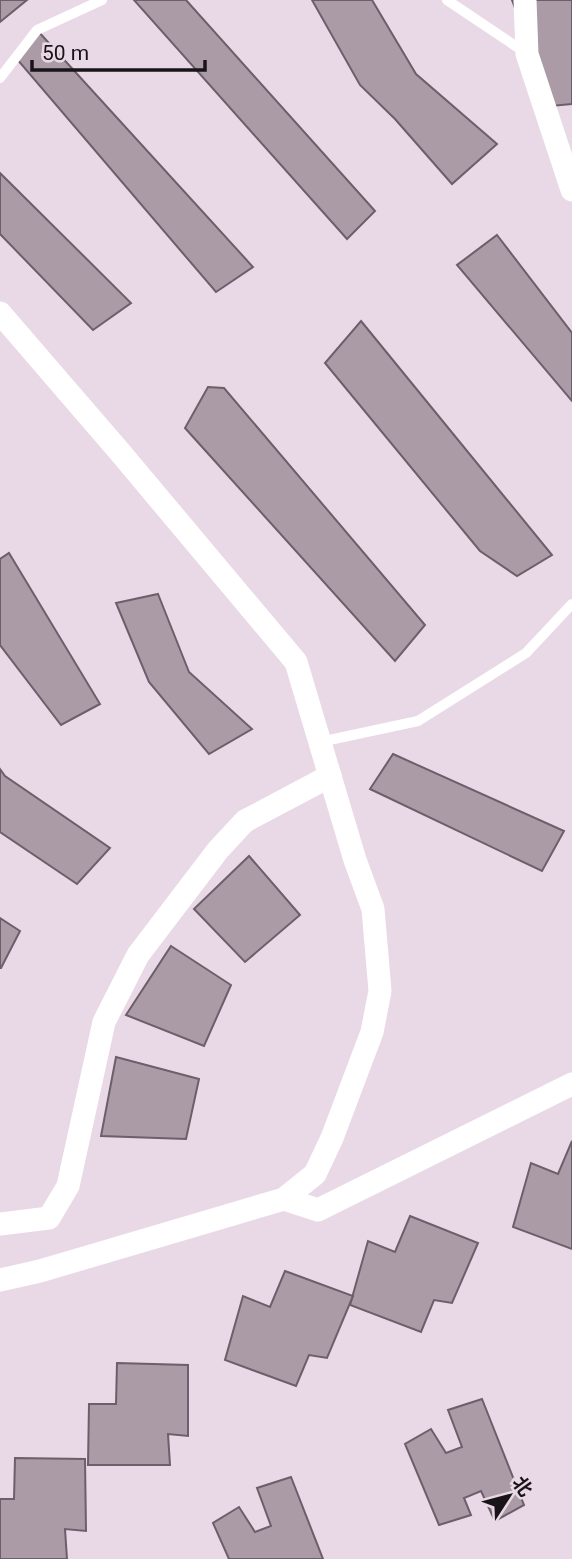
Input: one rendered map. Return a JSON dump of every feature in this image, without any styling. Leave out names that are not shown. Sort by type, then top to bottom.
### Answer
[{"type":"street","points":[[525,0],[527,54],[572,190]]},
{"type":"street","points":[[0,313],[296,662],[355,860],[373,909],[380,991],[372,1032],[332,1138],[315,1174],[284,1199],[40,1272],[0,1280]]},
{"type":"street","points":[[0,1224],[49,1218],[68,1186],[104,1022],[138,955],[218,850],[245,821],[330,776]]},
{"type":"street","points":[[284,1199],[318,1210],[572,1084]]},
{"type":"lane","points":[[0,78],[37,30],[102,0]]},
{"type":"lane","points":[[447,0],[527,54]]},
{"type":"lane","points":[[320,743],[418,721],[526,653],[572,604]]},
{"type":"building","points":[[0,0],[27,0],[0,22]]},
{"type":"building","points":[[134,0],[186,0],[375,211],[347,239]]},
{"type":"building","points":[[312,0],[372,0],[416,74],[497,144],[452,184],[395,119],[360,85]]},
{"type":"building","points":[[512,0],[572,0],[572,104],[551,106]]},
{"type":"building","points":[[37,30],[253,267],[216,292],[16,58]]},
{"type":"building","points":[[0,173],[131,303],[93,330],[0,234]]},
{"type":"building","points":[[497,235],[572,333],[572,401],[457,265]]},
{"type":"building","points":[[361,321],[552,555],[517,576],[480,551],[325,363]]},
{"type":"building","points":[[208,387],[224,388],[425,625],[395,661],[185,428]]},
{"type":"building","points":[[9,553],[100,704],[61,725],[0,645],[0,559]]},
{"type":"building","points":[[158,594],[189,672],[252,729],[209,754],[149,682],[116,603]]},
{"type":"building","points":[[393,754],[564,831],[542,871],[370,789]]},
{"type":"building","points":[[0,769],[5,776],[110,848],[77,884],[0,832]]},
{"type":"building","points":[[249,856],[300,915],[245,962],[194,909]]},
{"type":"building","points":[[0,918],[20,931],[1,968],[0,968]]},
{"type":"building","points":[[171,946],[231,985],[204,1046],[126,1015]]},
{"type":"building","points":[[116,1057],[199,1079],[186,1139],[101,1136]]},
{"type":"building","points":[[572,1141],[572,1249],[513,1227],[531,1163],[558,1174]]},
{"type":"building","points":[[410,1216],[478,1243],[452,1303],[434,1300],[421,1332],[350,1305],[368,1241],[395,1252]]},
{"type":"building","points":[[285,1271],[353,1296],[327,1358],[309,1355],[296,1386],[225,1360],[243,1296],[270,1307]]},
{"type":"building","points":[[117,1363],[188,1365],[188,1436],[168,1434],[170,1465],[88,1465],[89,1404],[116,1404]]},
{"type":"building","points":[[482,1399],[524,1505],[495,1521],[481,1491],[464,1498],[471,1515],[439,1525],[405,1444],[431,1429],[446,1453],[462,1447],[448,1410]]},
{"type":"building","points":[[15,1458],[85,1459],[86,1531],[65,1529],[67,1559],[0,1559],[0,1499],[14,1499]]},
{"type":"building","points":[[291,1477],[323,1559],[229,1559],[213,1523],[239,1507],[255,1532],[271,1526],[257,1488]]}]
